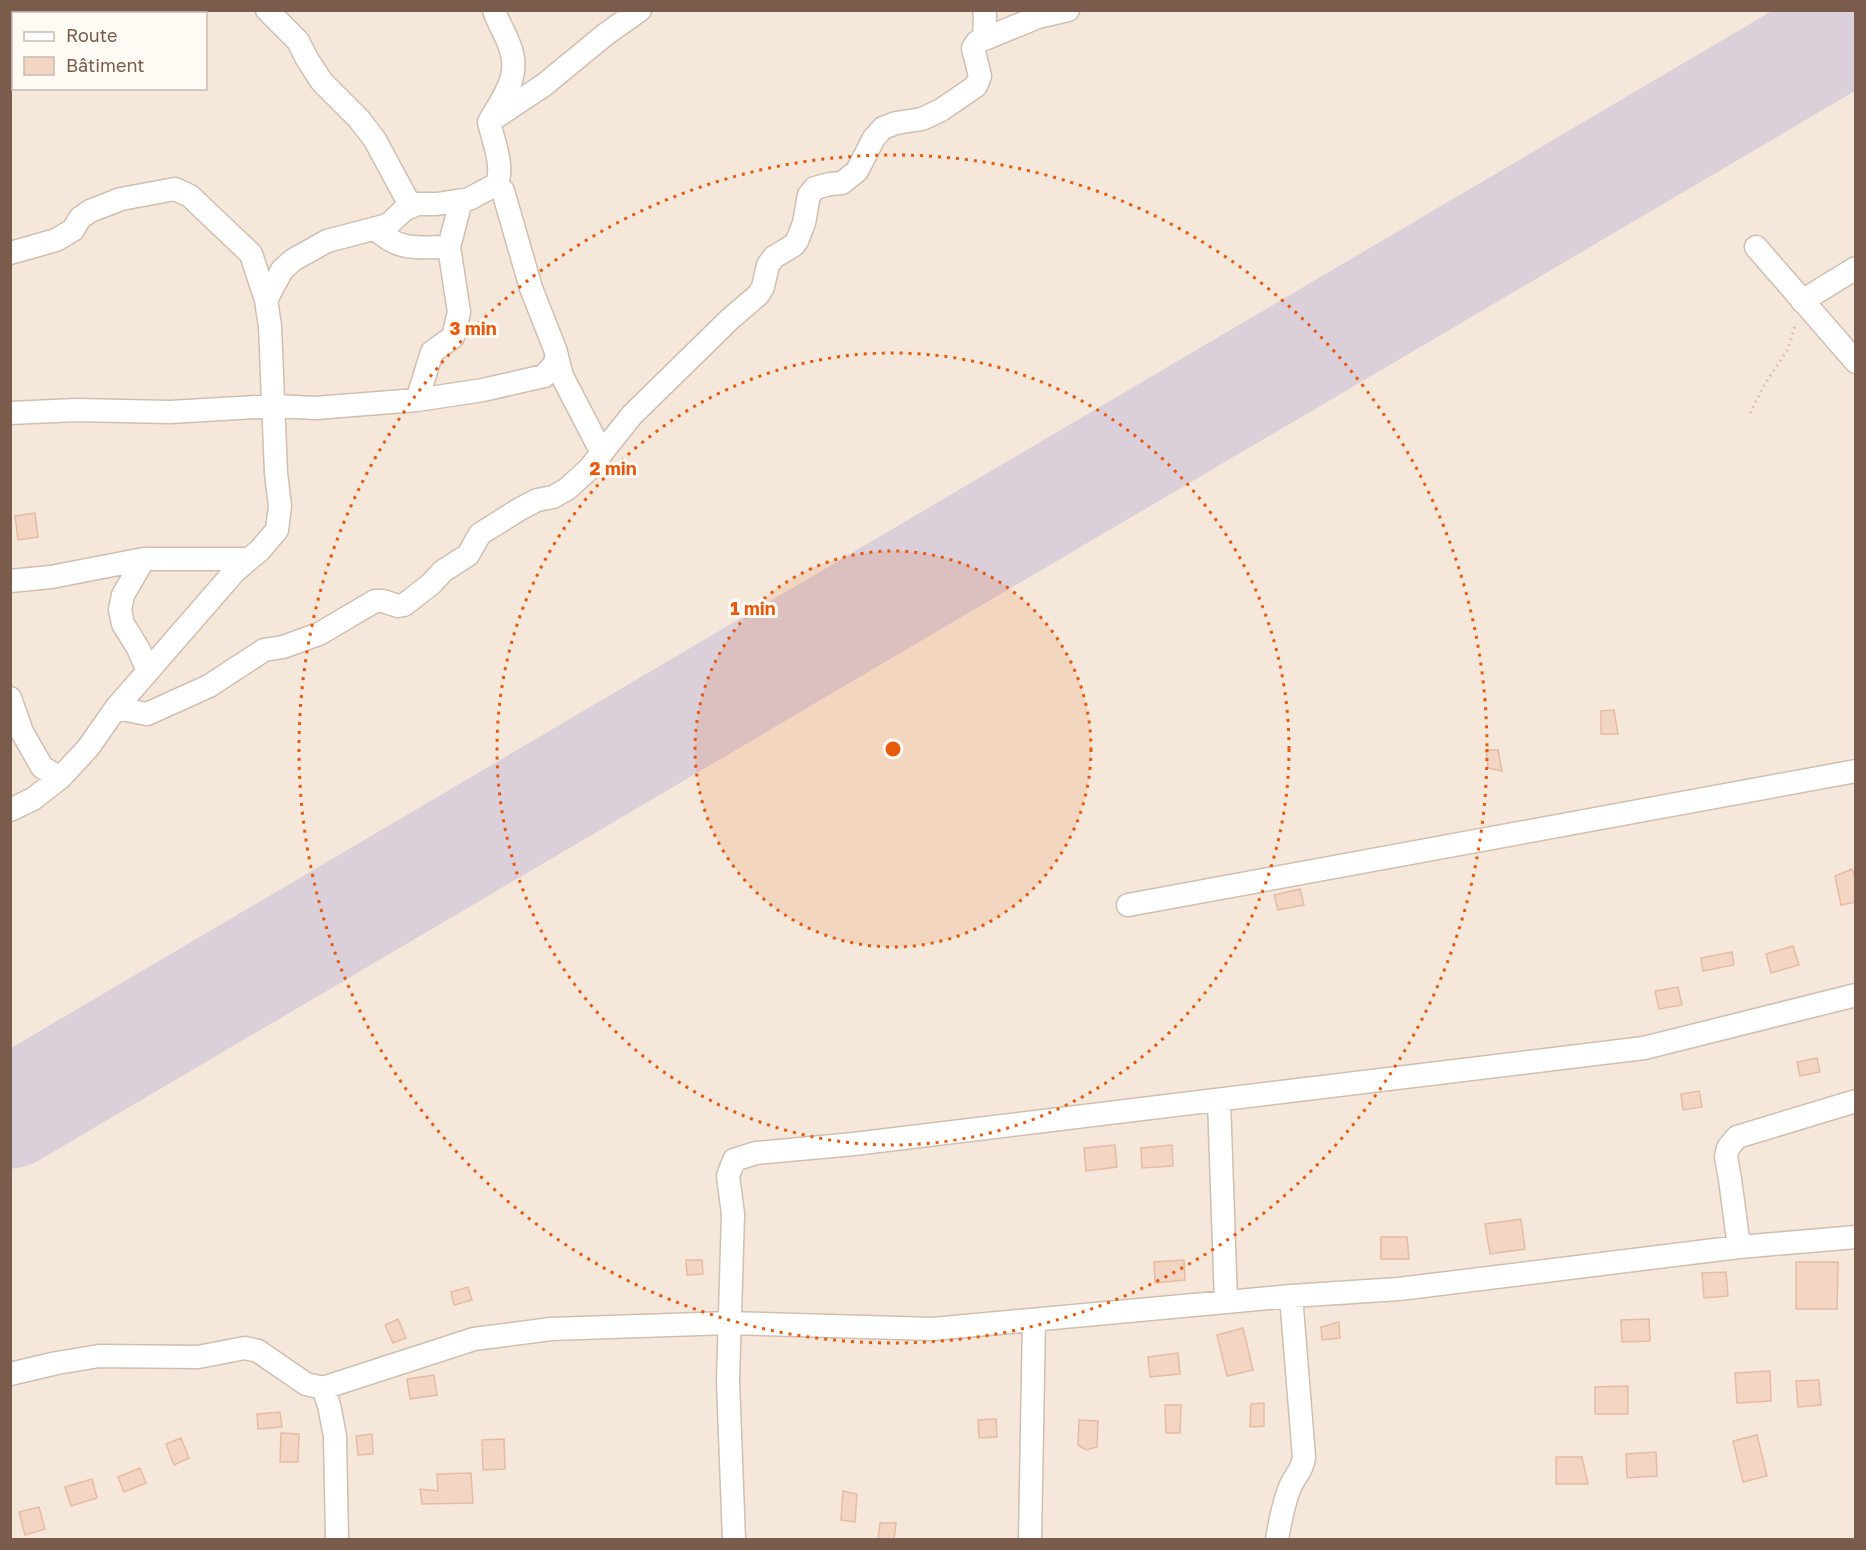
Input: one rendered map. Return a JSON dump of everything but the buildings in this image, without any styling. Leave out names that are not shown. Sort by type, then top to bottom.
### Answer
[{"type":"street","points":[[267,10],[298,41],[322,81],[359,119],[375,140],[411,207]]},
{"type":"street","points":[[266,300],[282,270],[293,260],[327,241],[388,225],[404,210],[417,204],[461,201],[497,184],[498,164],[489,122],[513,79],[515,68],[509,44],[494,10]]},
{"type":"street","points":[[489,122],[544,85],[606,34],[640,10]]},
{"type":"street","points":[[984,10],[986,15],[984,38]]},
{"type":"street","points":[[116,708],[147,714],[209,686],[264,650],[283,647],[319,634],[375,601],[398,606],[404,605],[431,584],[443,571],[468,555],[475,539],[480,534],[520,508],[567,489],[589,470],[632,415],[730,319],[758,296],[763,287],[768,265],[774,257],[794,245],[804,223],[809,195],[815,188],[842,183],[857,171],[874,138],[883,128],[896,123],[922,119],[941,110],[976,86],[980,76],[973,48],[977,42],[1038,17],[1068,10]]},
{"type":"street","points":[[497,184],[502,191],[555,369],[602,453]]},
{"type":"street","points":[[10,252],[56,240],[73,230],[80,218],[90,211],[121,199],[175,189],[190,196],[251,254],[266,300],[270,326],[276,473],[280,507],[277,530],[260,550],[235,571],[148,671],[116,708],[88,748],[60,778],[33,798],[10,810]]},
{"type":"street","points":[[417,400],[432,352],[453,337],[459,312],[449,247],[461,201]]},
{"type":"street","points":[[376,229],[387,239],[406,247],[449,247]]},
{"type":"street","points":[[1756,247],[1856,362]]},
{"type":"street","points":[[1802,301],[1856,268]]},
{"type":"street","points":[[10,413],[76,410],[170,412],[275,406],[315,408],[417,400],[483,390],[555,369]]},
{"type":"street","points":[[10,581],[51,577],[144,559],[249,559]]},
{"type":"street","points":[[144,559],[123,595],[120,610],[123,624],[138,648],[148,671]]},
{"type":"street","points":[[10,698],[22,732],[42,767],[60,778]]},
{"type":"street","points":[[1128,905],[1856,771]]},
{"type":"street","points":[[734,1539],[728,1381],[733,1214],[728,1176],[734,1160],[756,1153],[854,1144],[1644,1048],[1856,995]]},
{"type":"street","points":[[1219,1100],[1226,1302]]},
{"type":"street","points":[[1739,1248],[1726,1157],[1728,1148],[1737,1137],[1856,1101]]},
{"type":"street","points":[[10,1374],[99,1356],[198,1356],[244,1348],[258,1350],[306,1383],[323,1388],[474,1338],[551,1329],[729,1323],[933,1329],[1292,1296],[1410,1288],[1739,1248],[1856,1237]]},
{"type":"street","points":[[1277,1539],[1282,1510],[1292,1485],[1304,1465],[1292,1296]]},
{"type":"street","points":[[1030,1539],[1034,1320]]},
{"type":"street","points":[[323,1388],[336,1436],[338,1539]]},
{"type":"path","points":[[1750,412],[1788,349],[1802,301]]},
{"type":"shaded area","points":[[11,11],[1855,11],[1855,1539],[11,1539]]},
{"type":"runway","points":[[10,1113],[1856,26]]}]
